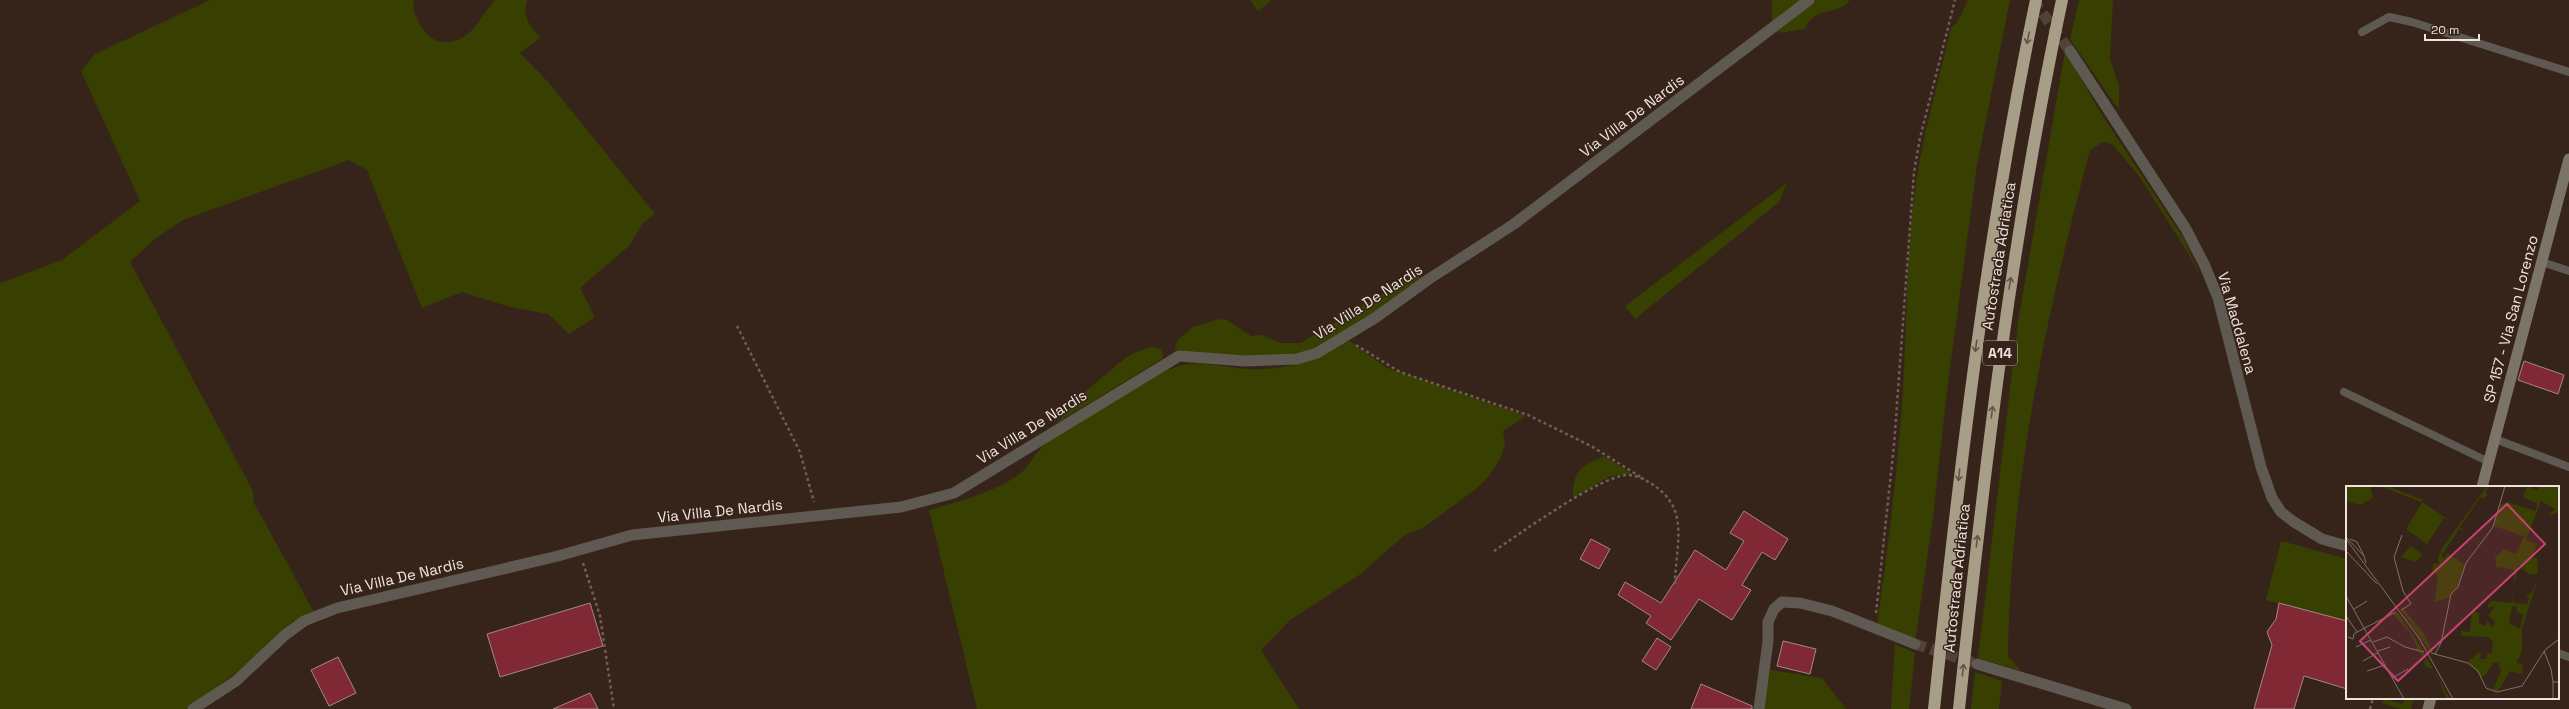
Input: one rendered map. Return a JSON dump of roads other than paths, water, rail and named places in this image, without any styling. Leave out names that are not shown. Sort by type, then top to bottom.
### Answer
[{"type":"highway","name":"Autostrada Adriatica","points":[[1934,709],[1967,407],[2007,152],[2036,0]]},
{"type":"highway","name":"Autostrada Adriatica","points":[[1959,709],[1992,410],[2009,289],[2029,164],[2062,0]]},
{"type":"main road","name":"SP 157 - Via San Lorenzo","points":[[2482,486],[2569,159]]},
{"type":"main road","points":[[2428,709],[2431,699]]},
{"type":"street","name":"Via Villa De Nardis","points":[[193,709],[236,681],[285,635],[304,621],[337,608],[578,550],[632,535],[901,507],[954,493],[1179,356],[1245,362],[1297,359],[1317,353],[1346,336],[1514,224],[1809,0]]},
{"type":"street","name":"Via Maddalena","points":[[2070,51],[2186,229],[2205,266],[2218,298],[2261,467],[2272,498],[2281,512],[2294,522],[2322,539],[2346,546]]},
{"type":"street","points":[[1759,709],[1768,641],[1768,622],[1774,609],[1782,602],[1800,603],[1832,611],[1915,644]]},
{"type":"street","points":[[1977,664],[2126,709]]},
{"type":"lane","points":[[2362,32],[2389,17],[2412,22],[2569,72]]},
{"type":"lane","points":[[2542,262],[2569,271]]},
{"type":"lane","points":[[2344,392],[2489,462]]},
{"type":"lane","points":[[2495,439],[2569,467]]},
{"type":"lane","points":[[2559,653],[2569,656]]},
{"type":"tunnel","points":[[2033,0],[2070,51]]},
{"type":"tunnel","points":[[1915,644],[1977,664]]}]
